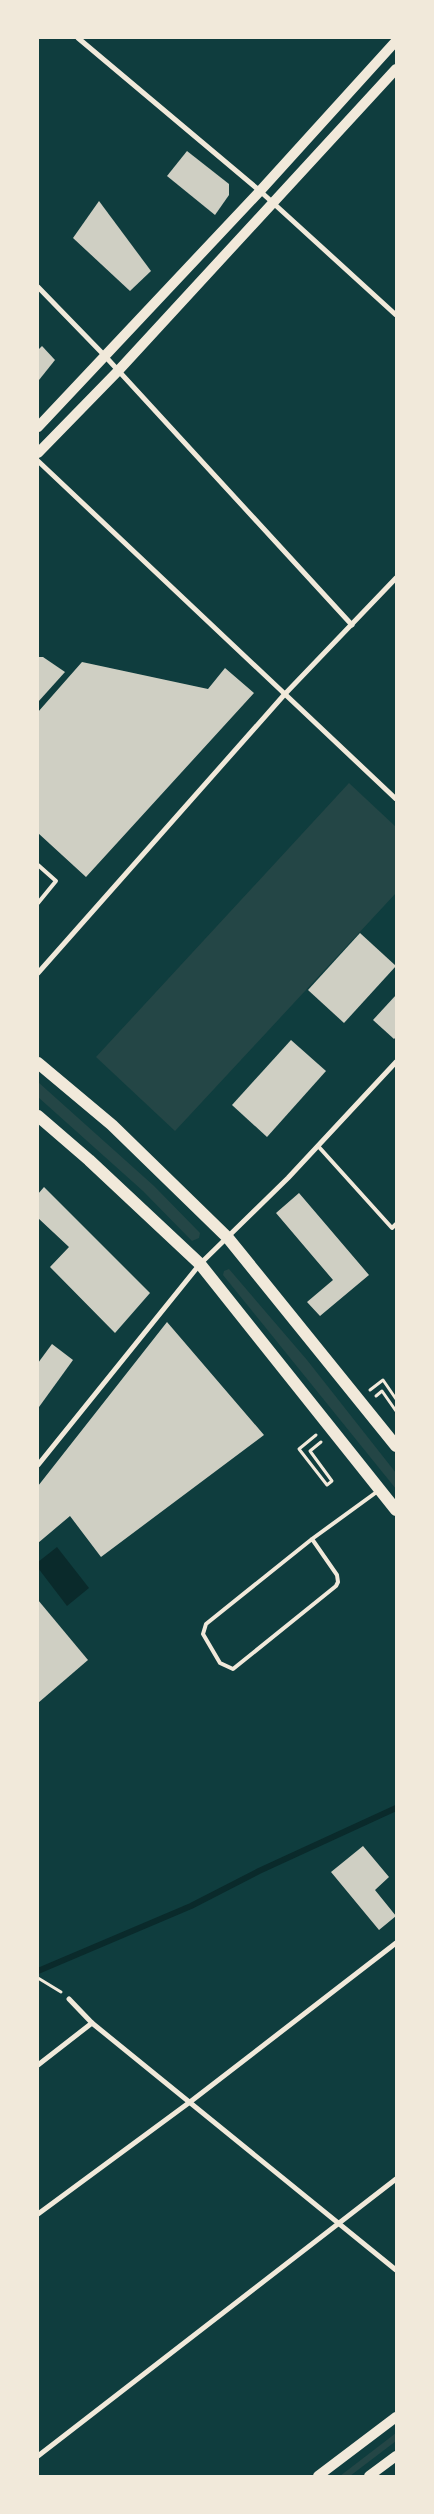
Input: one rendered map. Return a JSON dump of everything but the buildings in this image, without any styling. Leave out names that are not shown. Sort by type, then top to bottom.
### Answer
[{"type":"main road","points":[[38,428],[104,355],[260,191],[396,40]]},
{"type":"main road","points":[[38,453],[118,371],[274,204],[396,69]]},
{"type":"main road","points":[[38,1063],[112,1125],[228,1238],[396,1446]]},
{"type":"main road","points":[[38,1116],[89,1160],[200,1264],[396,1510]]},
{"type":"main road","points":[[318,2476],[396,2417]]},
{"type":"main road","points":[[369,2476],[396,2456]]},
{"type":"street","points":[[78,38],[260,191],[396,314]]},
{"type":"street","points":[[38,287],[104,355],[352,625]]},
{"type":"street","points":[[38,461],[396,799]]},
{"type":"street","points":[[38,973],[284,695],[396,578]]},
{"type":"street","points":[[38,1465],[200,1264],[318,1146],[396,1062]]},
{"type":"street","points":[[38,2214],[190,2102],[396,1943]]},
{"type":"street","points":[[69,2000],[92,2023],[396,2270]]},
{"type":"street","points":[[38,2065],[92,2023]]},
{"type":"street","points":[[38,2456],[396,2179]]},
{"type":"lane","points":[[38,865],[56,881],[38,903]]},
{"type":"lane","points":[[318,1146],[392,1228],[396,1224]]},
{"type":"lane","points":[[312,1539],[337,1575],[338,1582],[233,1669],[220,1663],[203,1634],[206,1624],[312,1539],[380,1490]]},
{"type":"path","points":[[358,1400],[383,1380],[396,1399]]},
{"type":"path","points":[[382,1391],[396,1411]]},
{"type":"path","points":[[310,1451],[332,1481],[327,1485],[299,1449],[328,1425]]},
{"type":"path","points":[[38,1978],[57,1987],[69,2000]]},
{"type":"shaded area","points":[[349,783],[396,827],[396,893],[175,1131],[96,1057]]},
{"type":"shaded area","points":[[38,1082],[154,1186],[200,1233],[199,1238],[192,1241],[143,1191],[38,1097]]},
{"type":"shaded area","points":[[229,1269],[307,1360],[396,1473],[396,1489],[223,1275],[224,1271]]},
{"type":"shaded area","points":[[57,1547],[89,1588],[67,1606],[38,1568],[38,1562]]},
{"type":"shaded area","points":[[396,2433],[396,2441],[350,2476],[340,2476]]},
{"type":"waterway","points":[[38,1971],[191,1906],[259,1871],[396,1808]]}]
